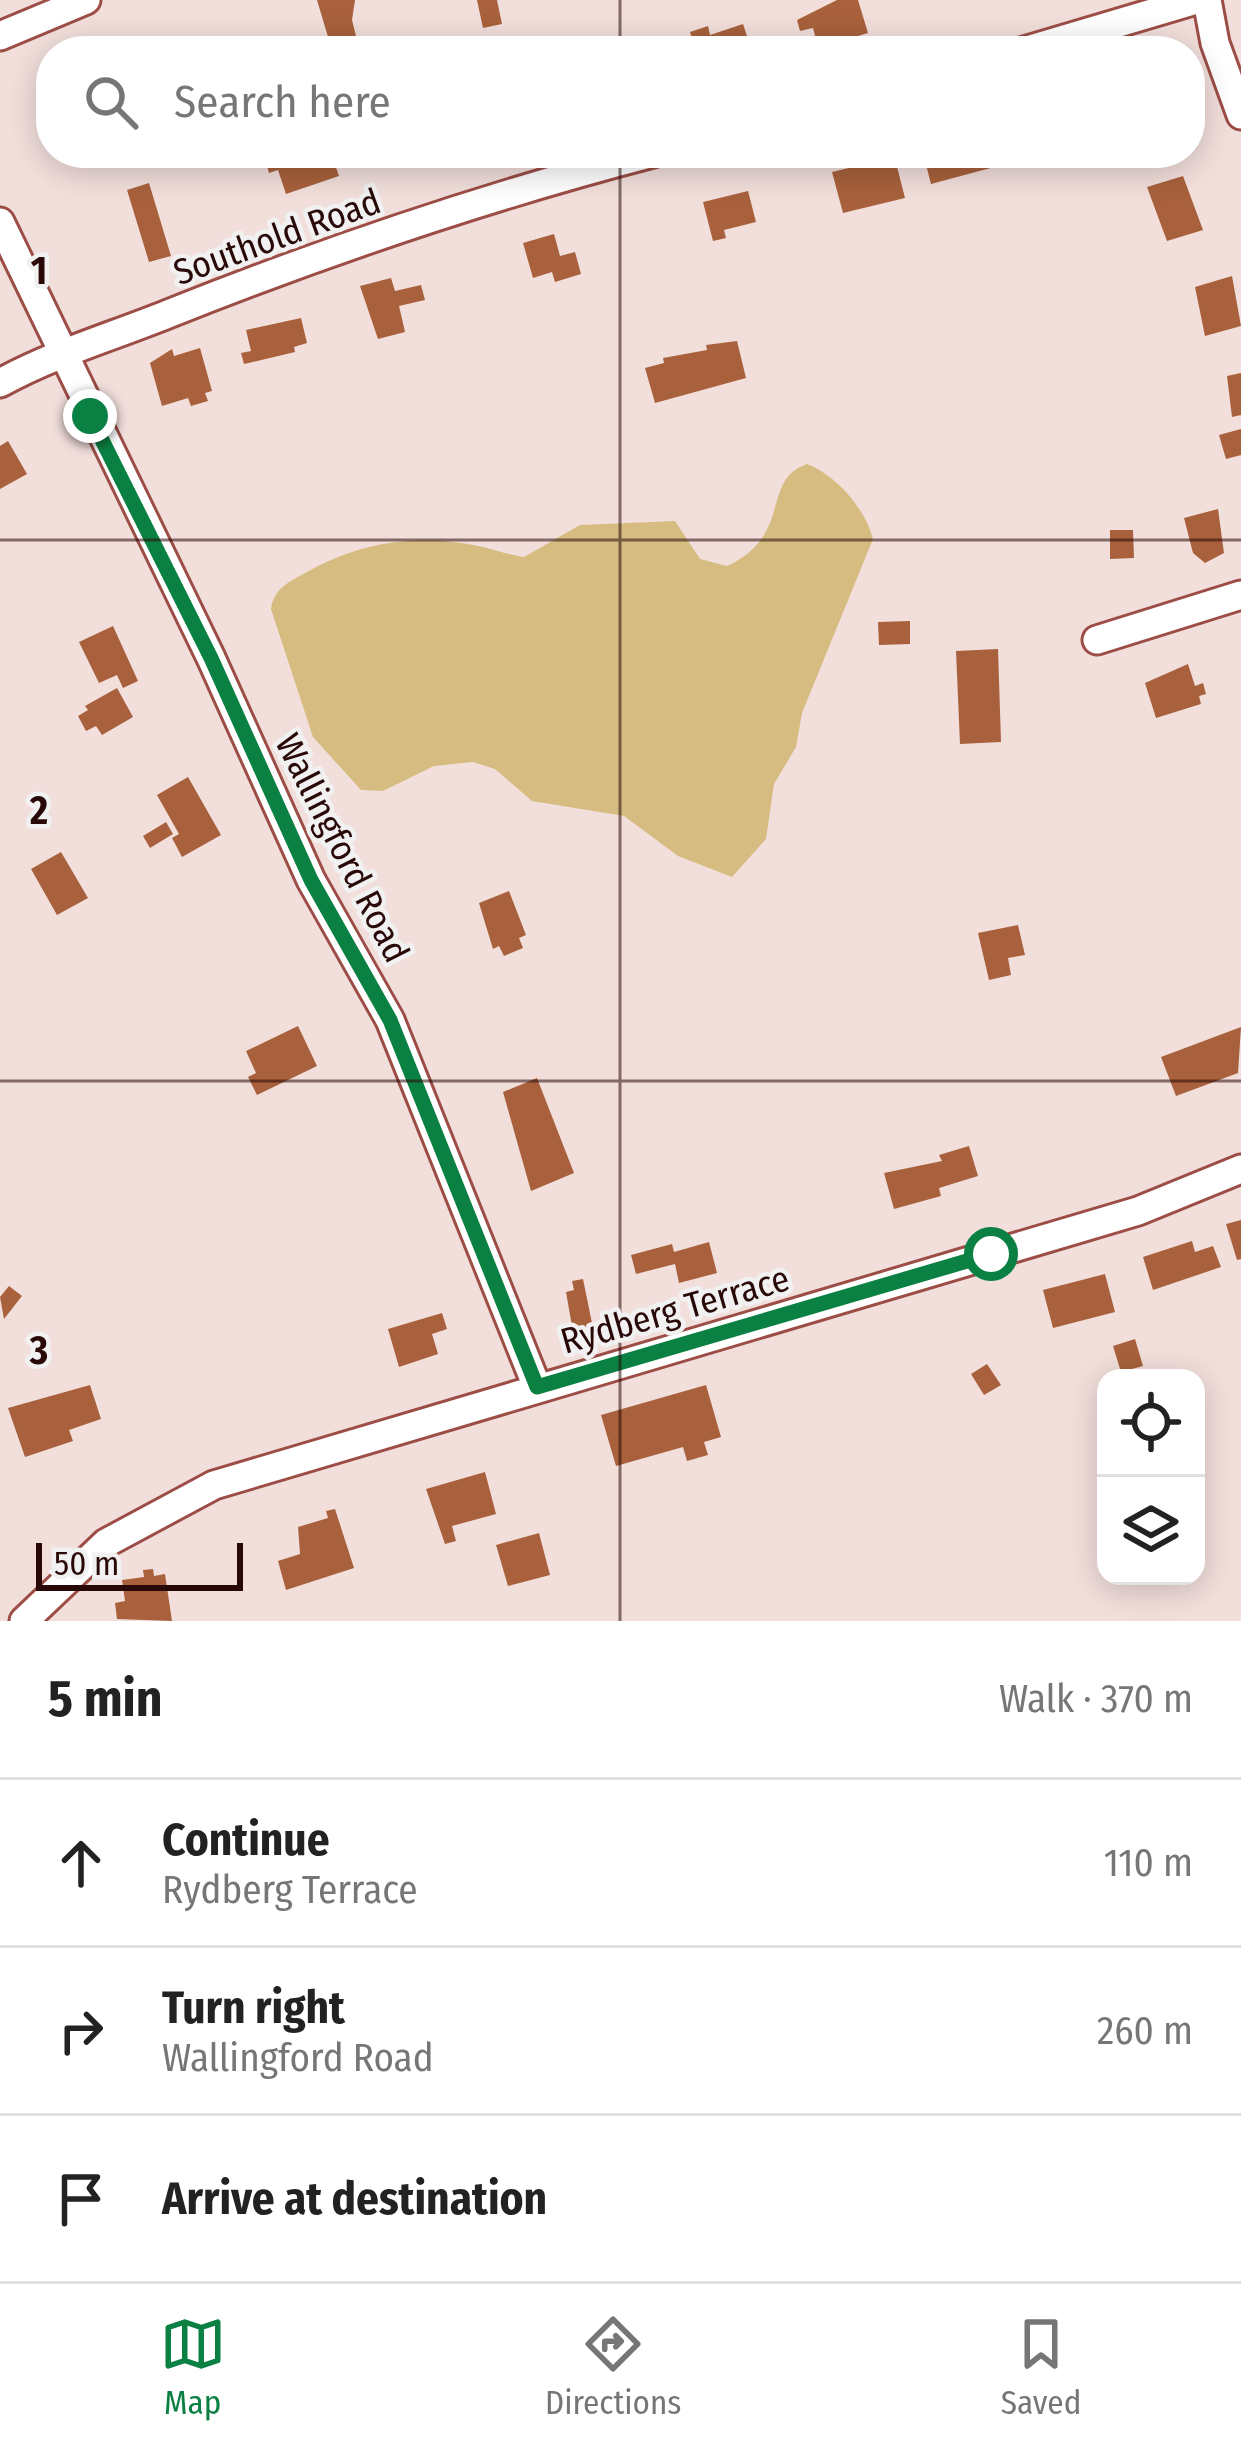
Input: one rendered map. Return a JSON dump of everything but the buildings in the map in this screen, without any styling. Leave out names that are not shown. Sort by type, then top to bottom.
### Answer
[{"type":"street","points":[[0,36],[86,0]]},
{"type":"street","points":[[1075,36],[1196,0]]},
{"type":"street","points":[[1208,0],[1215,43],[1241,115]]},
{"type":"street","name":"Southold Road","points":[[0,383],[63,350],[281,268],[524,187],[596,168]]},
{"type":"street","name":"Wallingford Road","points":[[0,222],[311,880],[390,1020],[537,1387]]},
{"type":"street","points":[[1097,640],[1241,595]]},
{"type":"street","name":"Rydberg Terrace","points":[[24,1621],[106,1543],[214,1484],[1138,1211],[1241,1168]]},
{"type":"shaded area","points":[[807,464],[848,494],[873,539],[802,713],[796,747],[774,784],[766,839],[732,877],[678,856],[624,816],[532,801],[495,769],[473,762],[434,766],[383,791],[361,790],[313,737],[271,609],[279,591],[300,576],[348,553],[390,543],[456,542],[524,557],[580,525],[675,521],[700,559],[727,566],[761,539],[784,482]]},
{"type":"route","points":[[90,416],[211,658],[311,880],[390,1020],[537,1387],[991,1254]]}]
